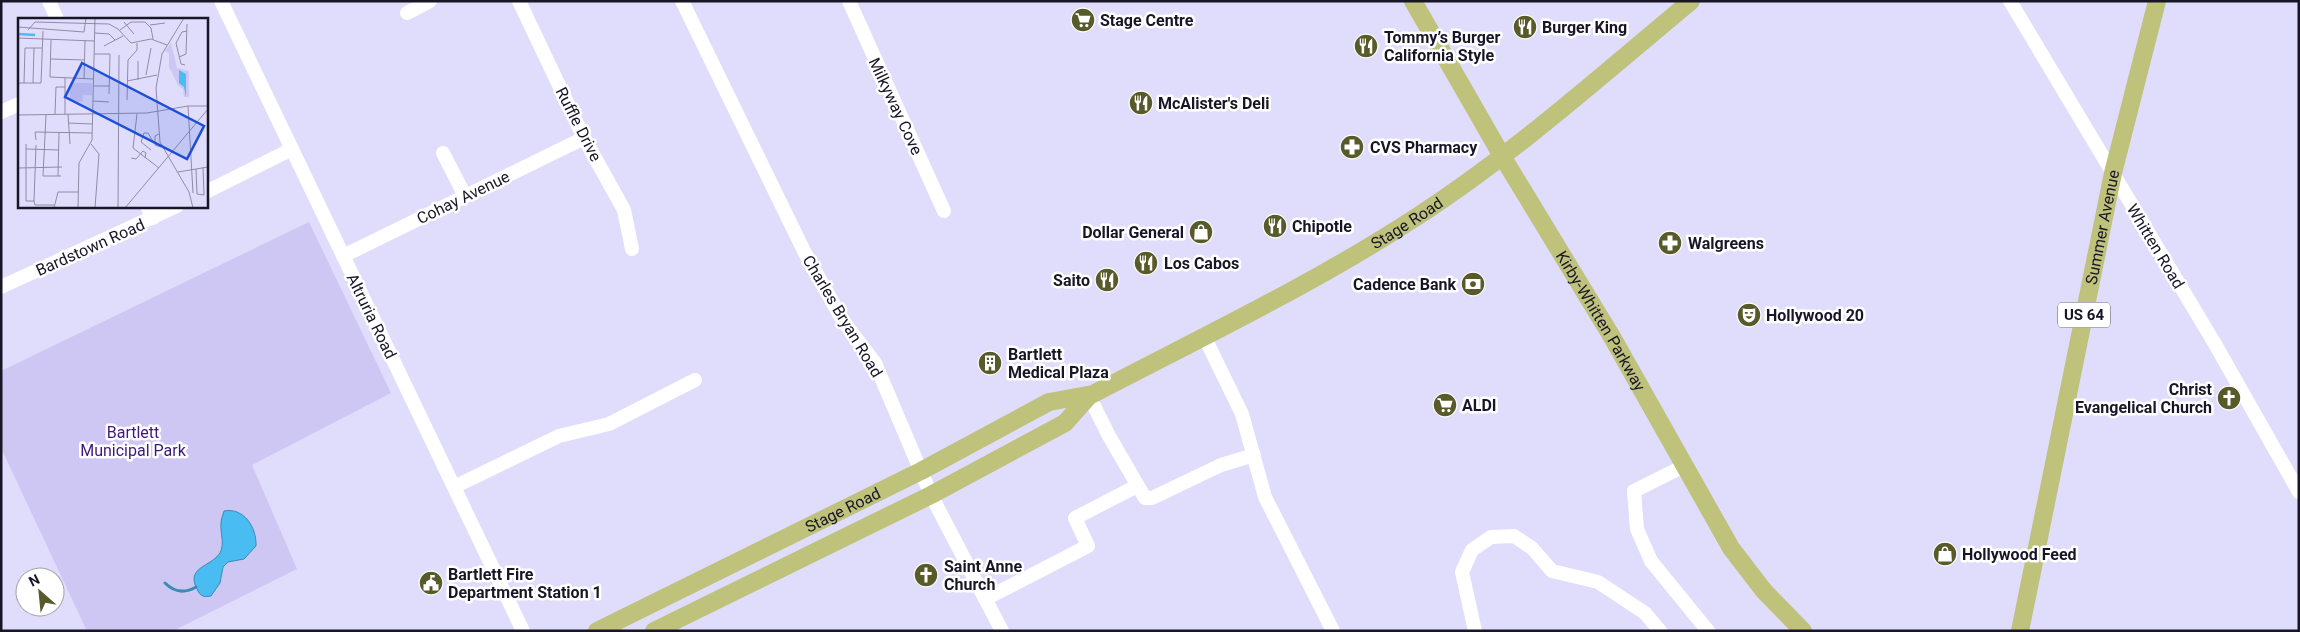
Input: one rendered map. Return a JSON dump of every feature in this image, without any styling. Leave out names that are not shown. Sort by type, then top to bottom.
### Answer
[{"type":"main road","name":"Kirby-Whitten Parkway","points":[[1413,1],[1502,156],[1612,337],[1731,548],[1764,591],[1803,631]]},
{"type":"main road","name":"Stage Road","points":[[597,631],[920,471],[1049,402],[1089,396],[1293,290],[1384,238],[1433,206],[1502,156],[1691,1]]},
{"type":"main road","name":"Summer Avenue","points":[[2020,631],[2113,173],[2157,1]]},
{"type":"main road","name":"Stage Road","points":[[654,631],[931,495],[1065,422],[1089,396]]},
{"type":"main road","points":[[737,561],[749,584]]},
{"type":"street","points":[[49,1],[57,18]]},
{"type":"street","name":"Altruria Road","points":[[221,1],[523,631]]},
{"type":"street","points":[[407,13],[430,1]]},
{"type":"street","name":"Ruffle Drive","points":[[519,1],[584,138],[624,210],[632,249]]},
{"type":"street","name":"Charles Bryan Road","points":[[682,1],[804,251],[843,321],[875,362],[931,495],[1002,631]]},
{"type":"street","name":"Milkyway Cove","points":[[849,1],[944,210]]},
{"type":"street","name":"Whitten Road","points":[[2010,1],[2215,344],[2299,492]]},
{"type":"street","points":[[1,112],[18,104]]},
{"type":"street","name":"Cohay Avenue","points":[[343,256],[584,138]]},
{"type":"street","points":[[208,191],[292,149]]},
{"type":"street","points":[[443,153],[465,196]]},
{"type":"street","name":"Bardstown Road","points":[[1,287],[150,212],[168,208]]},
{"type":"street","points":[[1204,336],[1237,403],[1260,480],[1273,514],[1333,631]]},
{"type":"street","points":[[454,487],[559,436],[609,424],[696,380]]},
{"type":"street","points":[[1089,396],[1145,498],[1152,498],[1221,465],[1254,455]]},
{"type":"street","points":[[1686,466],[1634,491],[1637,529],[1651,561],[1708,631]]},
{"type":"street","points":[[985,599],[1088,546],[1074,518],[1137,486]]},
{"type":"street","points":[[1475,631],[1462,572],[1472,550],[1491,537],[1514,536],[1532,548],[1552,570],[1598,582],[1645,613],[1660,631]]},
{"type":"green space","name":"Bartlett Municipal Park","points":[[309,222],[391,393],[252,465],[297,569],[173,631],[87,631],[65,584],[65,567],[57,567],[1,448],[1,371]]},
{"type":"water","points":[[224,511],[238,512],[248,520],[254,532],[256,546],[244,559],[228,562],[223,567],[220,583],[211,596],[203,596],[198,591],[194,577],[200,568],[216,558],[220,553],[222,546],[221,521]]},
{"type":"waterway","points":[[165,583],[179,591],[187,591],[196,587]]},
{"type":"place","name":"Stage Centre","points":[[1083,20]]},
{"type":"place","name":"Burger King","points":[[1525,27]]},
{"type":"place","name":"Tommy’s Burger California Style","points":[[1366,46]]},
{"type":"place","name":"McAlister's Deli","points":[[1141,103]]},
{"type":"place","name":"CVS Pharmacy","points":[[1352,147]]},
{"type":"place","name":"Chipotle","points":[[1275,226]]},
{"type":"place","name":"Dollar General","points":[[1201,232]]},
{"type":"place","name":"Walgreens","points":[[1670,243]]},
{"type":"place","name":"Los Cabos","points":[[1146,263]]},
{"type":"place","name":"Saito","points":[[1107,280]]},
{"type":"place","name":"Cadence Bank","points":[[1473,284]]},
{"type":"place","name":"Hollywood 20","points":[[1749,315]]},
{"type":"place","name":"Bartlett Medical Plaza","points":[[990,363]]},
{"type":"place","name":"Christ Evangelical Church","points":[[2229,398]]},
{"type":"place","name":"ALDI","points":[[1445,405]]},
{"type":"place","name":"Hollywood Feed","points":[[1945,554]]},
{"type":"place","name":"Saint Anne Church","points":[[926,575]]},
{"type":"place","name":"Bartlett Fire Department Station 1","points":[[431,583]]}]
